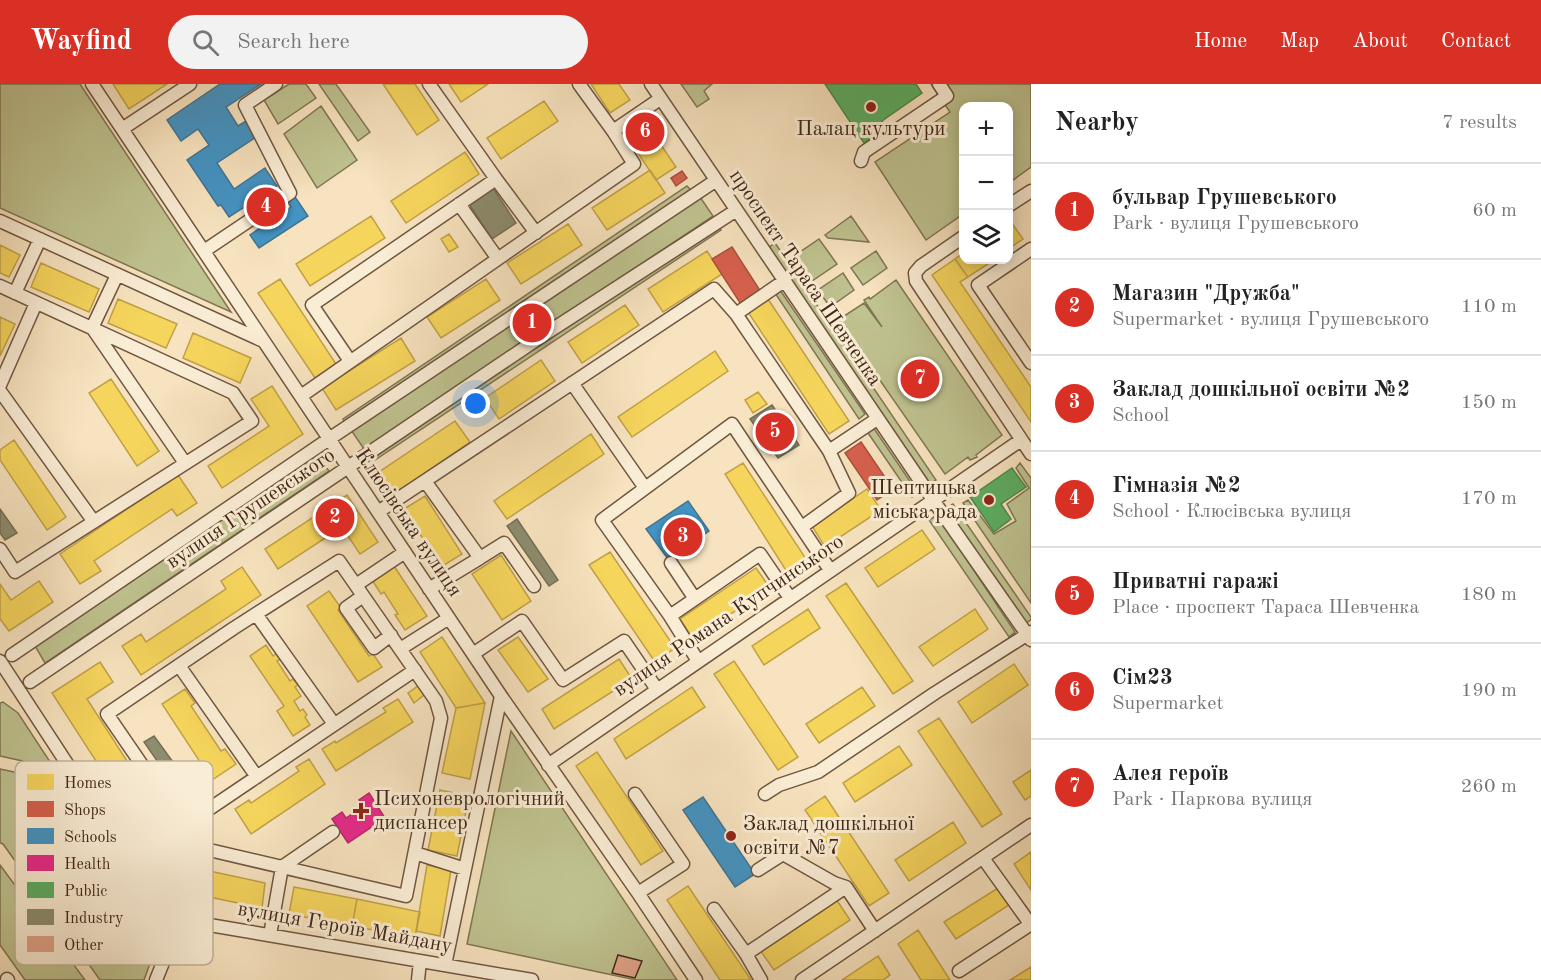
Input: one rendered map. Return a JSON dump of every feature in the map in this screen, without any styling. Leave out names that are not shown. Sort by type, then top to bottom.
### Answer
[{"type":"street","points":[[122,129],[190,84]]},
{"type":"street","points":[[204,251],[290,193],[245,105],[276,84]]},
{"type":"street","points":[[429,84],[536,233]]},
{"type":"street","points":[[301,396],[634,164],[613,130],[579,84]]},
{"type":"street","name":"проспект Тараса Шевченка","points":[[651,84],[933,501],[1030,635]]},
{"type":"street","points":[[861,161],[864,152],[947,96],[939,84]]},
{"type":"street","name":"Клюсівська вулиця","points":[[94,85],[262,341],[696,980]]},
{"type":"street","points":[[613,130],[660,99]]},
{"type":"street","points":[[350,361],[312,305],[496,179]]},
{"type":"street","name":"вулиця Грушевського","points":[[12,655],[329,439],[715,181]]},
{"type":"street","points":[[1013,203],[1031,191]]},
{"type":"street","points":[[459,204],[498,259]]},
{"type":"street","name":"вулиця Грушевського","points":[[30,682],[539,338],[735,211]]},
{"type":"street","points":[[0,221],[262,341]]},
{"type":"street","points":[[15,293],[40,239]]},
{"type":"street","points":[[959,240],[921,266],[915,273],[916,281],[1031,454]]},
{"type":"street","points":[[1031,249],[978,285],[1031,363]]},
{"type":"street","points":[[92,328],[117,275]]},
{"type":"street","points":[[736,314],[784,281]]},
{"type":"street","points":[[0,286],[233,393],[252,421],[15,572],[0,549]]},
{"type":"street","points":[[378,512],[714,289],[736,314],[829,451],[849,493],[802,527]]},
{"type":"street","points":[[0,385],[36,303]]},
{"type":"street","points":[[92,328],[185,463]]},
{"type":"street","points":[[572,383],[645,488]]},
{"type":"street","points":[[0,390],[94,522]]},
{"type":"street","points":[[829,451],[878,419]]},
{"type":"street","points":[[698,661],[670,616],[602,519],[732,424],[830,570]]},
{"type":"street","name":"вулиця Романа Купчинського","points":[[548,765],[656,688],[1021,440]]},
{"type":"street","points":[[425,482],[480,558]]},
{"type":"street","points":[[429,589],[504,543],[534,586]]},
{"type":"street","points":[[391,635],[374,648],[346,608],[359,591],[405,552]]},
{"type":"street","points":[[670,616],[760,554],[790,598]]},
{"type":"street","points":[[139,761],[107,714],[339,561],[436,701],[441,718],[406,896],[213,851]]},
{"type":"street","points":[[671,563],[695,599]]},
{"type":"street","points":[[256,614],[334,724]]},
{"type":"street","points":[[400,649],[449,618]]},
{"type":"street","points":[[473,654],[522,621],[563,680],[624,641],[656,688]]},
{"type":"street","points":[[765,794],[779,785],[818,772],[934,693],[1030,635]]},
{"type":"street","points":[[0,661],[5,677],[63,761]]},
{"type":"street","points":[[180,667],[257,777]]},
{"type":"street","points":[[213,807],[415,670]]},
{"type":"street","points":[[445,965],[501,696]]},
{"type":"street","points":[[636,794],[682,864],[638,893]]},
{"type":"street","points":[[802,980],[1031,825]]},
{"type":"street","points":[[270,935],[282,867],[333,832]]},
{"type":"street","points":[[415,854],[465,868]]},
{"type":"street","points":[[758,870],[783,854],[834,883],[846,887],[875,931]]},
{"type":"street","points":[[959,971],[1031,924],[983,858]]},
{"type":"street","points":[[746,954],[846,887]]},
{"type":"street","points":[[714,909],[746,954],[761,980]]},
{"type":"street","name":"вулиця Героїв Майдану","points":[[213,926],[532,980]]},
{"type":"street","points":[[418,980],[420,961]]},
{"type":"street","points":[[156,980],[162,965]]},
{"type":"green space","points":[[0,84],[80,84],[231,312],[0,208]]},
{"type":"green space","points":[[289,84],[306,84],[316,98],[278,124],[264,100]]},
{"type":"green space","points":[[319,84],[336,84],[370,132],[358,141]]},
{"type":"green space","points":[[681,84],[712,84],[704,91],[709,99],[697,107]]},
{"type":"green space","points":[[931,84],[1031,84],[1031,167],[1013,180],[1013,102],[959,102],[959,217],[926,240],[875,162],[950,112]]},
{"type":"green space","points":[[321,106],[357,160],[317,188],[284,134]]},
{"type":"green space","points":[[687,186],[693,192],[346,425],[343,419]]},
{"type":"green space","points":[[700,197],[713,216],[364,449],[351,430]]},
{"type":"green space","points":[[851,216],[869,242],[828,238],[825,235]]},
{"type":"green space","points":[[718,225],[721,230],[372,462],[368,456]]},
{"type":"green space","points":[[819,239],[837,264],[812,281],[794,256]]},
{"type":"green space","points":[[775,243],[936,480],[930,484],[768,248]]},
{"type":"green space","points":[[876,251],[887,268],[863,285],[851,268]]},
{"type":"green space","points":[[843,273],[854,290],[830,307],[818,290]]},
{"type":"green space","points":[[896,280],[1002,435],[976,455],[977,457],[970,460],[968,457],[945,474],[838,320],[864,303],[882,327],[864,300],[869,297],[870,299]]},
{"type":"green space","points":[[780,290],[865,414],[859,419],[775,293]]},
{"type":"green space","points":[[873,427],[918,493],[912,497],[866,430]]},
{"type":"green space","points":[[317,455],[329,471],[45,663],[35,646]]},
{"type":"green space","points":[[1020,463],[1031,478],[1031,603],[963,503],[968,500],[994,534],[1016,521],[1007,504],[1029,488],[1016,468]]},
{"type":"green space","points":[[953,504],[1031,620],[1026,623],[945,509]]},
{"type":"green space","points":[[937,515],[1015,632],[1009,637],[929,520]]},
{"type":"green space","points":[[3,702],[18,713],[49,761],[22,761],[0,756],[0,703]]},
{"type":"green space","points":[[511,731],[677,980],[636,980],[467,944]]},
{"type":"green space","points":[[0,769],[15,772],[15,861],[0,843]]},
{"type":"green space","points":[[0,865],[15,885],[15,965],[74,965],[85,980],[25,980],[0,945]]},
{"type":"green space","points":[[89,965],[149,965],[144,980],[100,980]]},
{"type":"building: Homes","points":[[113,84],[167,84],[129,109]]},
{"type":"building: Homes","points":[[383,84],[415,84],[439,120],[417,135]]},
{"type":"building: Homes","points":[[449,84],[488,84],[461,102]]},
{"type":"building: Homes","points":[[591,84],[619,84],[630,100],[610,113]]},
{"type":"building: Homes","points":[[544,101],[558,121],[501,159],[487,138]]},
{"type":"building: Homes","points":[[644,120],[676,167],[656,180],[625,134]]},
{"type":"building: Homes","points":[[465,152],[479,174],[406,223],[391,201]]},
{"type":"building: Homes","points":[[650,170],[665,193],[607,230],[592,208]]},
{"type":"building: Homes","points":[[371,216],[385,238],[310,286],[296,264]]},
{"type":"building: Homes","points":[[568,224],[582,245],[521,284],[507,263]]},
{"type":"building: Homes","points":[[1013,225],[1023,239],[1013,246]]},
{"type":"building: Homes","points":[[449,234],[458,247],[449,252],[441,239]]},
{"type":"building: Homes","points":[[0,245],[20,255],[9,277],[0,273]]},
{"type":"building: Homes","points":[[707,251],[722,274],[663,312],[648,289]]},
{"type":"building: Homes","points":[[959,256],[959,264],[988,264],[968,277],[955,259]]},
{"type":"building: Homes","points":[[955,259],[968,277],[960,282],[1031,387],[1031,422],[932,275]]},
{"type":"building: Homes","points":[[41,263],[99,289],[89,312],[31,287]]},
{"type":"building: Homes","points":[[280,279],[336,364],[315,378],[258,293]]},
{"type":"building: Homes","points":[[486,279],[500,300],[441,338],[427,317]]},
{"type":"building: Homes","points":[[118,299],[177,324],[166,348],[108,323]]},
{"type":"building: Homes","points":[[768,299],[849,421],[829,434],[748,312]]},
{"type":"building: Homes","points":[[625,305],[639,325],[582,363],[568,342]]},
{"type":"building: Homes","points":[[0,317],[15,324],[0,356]]},
{"type":"building: Homes","points":[[193,333],[251,358],[240,383],[183,358]]},
{"type":"building: Homes","points":[[401,338],[415,361],[336,410],[322,388]]},
{"type":"building: Homes","points":[[715,351],[728,371],[632,437],[618,417]]},
{"type":"building: Homes","points":[[541,360],[555,381],[499,419],[485,398]]},
{"type":"building: Homes","points":[[111,379],[159,451],[137,466],[89,393]]},
{"type":"building: Homes","points":[[272,386],[303,434],[222,488],[208,466],[269,426],[251,399]]},
{"type":"building: Homes","points":[[758,392],[767,404],[753,413],[745,400]]},
{"type":"building: Homes","points":[[455,421],[470,442],[394,494],[379,472]]},
{"type":"building: Homes","points":[[591,434],[604,454],[507,519],[494,501]]},
{"type":"building: Homes","points":[[14,440],[66,517],[47,530],[0,460],[0,450]]},
{"type":"building: Homes","points":[[743,463],[806,559],[787,572],[725,474]]},
{"type":"building: Homes","points":[[178,475],[197,503],[177,516],[172,509],[94,561],[101,571],[80,584],[60,554]]},
{"type":"building: Homes","points":[[867,489],[881,510],[825,547],[812,526]]},
{"type":"building: Homes","points":[[347,495],[378,542],[360,554],[342,527],[278,569],[265,549]]},
{"type":"building: Homes","points":[[425,496],[462,554],[441,567],[404,509]]},
{"type":"building: Homes","points":[[922,530],[935,549],[878,587],[865,568]]},
{"type":"building: Homes","points":[[610,552],[675,648],[655,662],[589,565]]},
{"type":"building: Homes","points":[[501,555],[531,601],[502,620],[472,574]]},
{"type":"building: Homes","points":[[394,566],[427,616],[405,630],[384,592],[381,594],[372,580]]},
{"type":"building: Homes","points":[[242,567],[261,595],[141,675],[122,646],[141,634],[146,642],[226,589],[221,581]]},
{"type":"building: Homes","points":[[756,568],[770,588],[693,639],[680,619]]},
{"type":"building: Homes","points":[[39,581],[53,602],[9,631],[0,619],[0,584],[11,600]]},
{"type":"building: Homes","points":[[846,583],[913,681],[893,694],[826,596]]},
{"type":"building: Homes","points":[[329,591],[341,608],[338,610],[369,656],[373,654],[382,667],[358,682],[307,606]]},
{"type":"building: Homes","points":[[808,609],[820,628],[764,665],[752,646]]},
{"type":"building: Homes","points":[[975,609],[988,629],[933,666],[919,647]]},
{"type":"building: Homes","points":[[442,637],[485,703],[456,708],[420,652]]},
{"type":"building: Homes","points":[[518,637],[548,679],[528,692],[498,650]]},
{"type":"building: Homes","points":[[266,645],[273,656],[277,653],[281,659],[277,661],[290,681],[293,679],[298,685],[295,687],[301,696],[294,701],[300,711],[303,709],[307,715],[305,717],[310,725],[293,736],[277,711],[284,706],[250,656]]},
{"type":"building: Homes","points":[[619,659],[632,679],[554,729],[542,709]]},
{"type":"building: Homes","points":[[734,661],[798,757],[778,770],[714,674]]},
{"type":"building: Homes","points":[[100,662],[113,682],[87,699],[127,761],[96,761],[52,693]]},
{"type":"building: Homes","points":[[1014,664],[1028,685],[972,723],[958,702]]},
{"type":"building: Homes","points":[[418,686],[424,695],[414,703],[408,693]]},
{"type":"building: Homes","points":[[692,687],[705,707],[626,759],[614,739]]},
{"type":"building: Homes","points":[[862,687],[875,706],[819,743],[806,724]]},
{"type":"building: Homes","points":[[185,689],[195,703],[191,706],[221,751],[225,749],[236,764],[213,779],[213,761],[200,761],[162,704]]},
{"type":"building: Homes","points":[[398,699],[413,722],[336,771],[322,749],[335,741],[336,743],[386,712],[383,708]]},
{"type":"building: Homes","points":[[485,703],[470,779],[442,773],[456,708]]},
{"type":"building: Homes","points":[[939,718],[1002,814],[982,827],[918,731]]},
{"type":"building: Homes","points":[[899,746],[912,765],[855,802],[843,783]]},
{"type":"building: Homes","points":[[597,752],[663,851],[641,865],[576,766]]},
{"type":"building: Homes","points":[[309,759],[325,784],[251,834],[235,809],[249,800],[251,803],[299,771],[296,767]]},
{"type":"building: Homes","points":[[1031,770],[1031,796],[1025,800],[1013,782]]},
{"type":"building: Homes","points":[[440,790],[469,796],[457,856],[428,850]]},
{"type":"building: Homes","points":[[825,796],[889,893],[869,906],[805,810]]},
{"type":"building: Homes","points":[[953,822],[966,843],[909,881],[895,860]]},
{"type":"building: Homes","points":[[1031,852],[1031,890],[1014,864]]},
{"type":"building: Homes","points":[[427,865],[451,870],[440,936],[416,931]]},
{"type":"building: Homes","points":[[213,872],[265,883],[262,908],[213,898]]},
{"type":"building: Homes","points":[[688,886],[751,980],[720,980],[667,900]]},
{"type":"building: Homes","points":[[294,887],[357,899],[352,926],[289,914]]},
{"type":"building: Homes","points":[[998,888],[1009,905],[956,939],[944,922]]},
{"type":"building: Homes","points":[[357,899],[420,912],[415,938],[352,926]]},
{"type":"building: Homes","points":[[836,899],[850,920],[774,970],[760,950]]},
{"type":"building: Homes","points":[[918,930],[950,980],[921,980],[898,944]]},
{"type":"building: Homes","points":[[878,956],[890,975],[883,980],[842,980]]},
{"type":"building: Homes","points":[[1031,967],[1031,980],[1010,980]]},
{"type":"building: Shops","points":[[682,171],[687,178],[676,186],[671,178]]},
{"type":"building: Shops","points":[[732,247],[761,292],[742,306],[712,259]]},
{"type":"building: Shops","points":[[861,442],[893,489],[877,500],[845,453]]},
{"type":"building: Schools","points":[[220,84],[261,84],[226,107],[238,126],[246,121],[256,137],[217,163],[234,189],[265,168],[277,186],[229,217],[221,205],[218,206],[187,160],[209,145],[198,129],[181,141],[167,120]]},
{"type":"building: Schools","points":[[293,194],[308,216],[259,248],[250,235],[291,207],[286,199]]},
{"type":"building: Schools","points":[[688,501],[709,531],[697,539],[690,528],[672,539],[680,552],[668,559],[646,529]]},
{"type":"building: Schools","name":"Заклад дошкільної освіти №7","points":[[703,797],[755,874],[735,887],[683,810]]},
{"type":"building: Health","points":[[369,793],[385,818],[348,843],[332,819],[342,812],[346,818],[364,806],[359,800]]},
{"type":"building: Public","name":"Палац культури","points":[[825,84],[916,84],[922,93],[882,121],[886,128],[864,143]]},
{"type":"building: Public","name":"Шептицька міська рада","points":[[1012,468],[1026,487],[1001,504],[1011,519],[994,532],[970,497]]},
{"type":"building: Industry","points":[[493,188],[516,223],[492,239],[469,204]]},
{"type":"building: Industry","points":[[772,405],[799,445],[778,458],[750,419]]},
{"type":"building: Industry","points":[[0,509],[17,533],[5,540],[0,533]]},
{"type":"building: Industry","points":[[517,519],[558,580],[549,586],[507,526]]},
{"type":"building: Industry","points":[[154,736],[172,761],[157,761],[144,742]]},
{"type":"building: Other","points":[[618,955],[642,961],[635,978],[612,973]]},
{"type":"place","name":"Палац культури","points":[[871,107]]},
{"type":"place","name":"Сім23","points":[[645,132]]},
{"type":"place","name":"Гімназія №2","points":[[266,207]]},
{"type":"place","name":"бульвар Грушевського","points":[[532,323]]},
{"type":"place","name":"Алея героїв","points":[[920,379]]},
{"type":"place","name":"Приватні гаражі","points":[[775,432]]},
{"type":"place","name":"Шептицька міська рада","points":[[989,500]]},
{"type":"place","name":"Магазин \"Дружба\"","points":[[335,518]]},
{"type":"place","name":"Заклад дошкільної освіти №2","points":[[683,537]]},
{"type":"place","name":"Психоневрологічний диспансер","points":[[361,811]]},
{"type":"place","name":"Заклад дошкільної освіти №7","points":[[731,836]]}]
